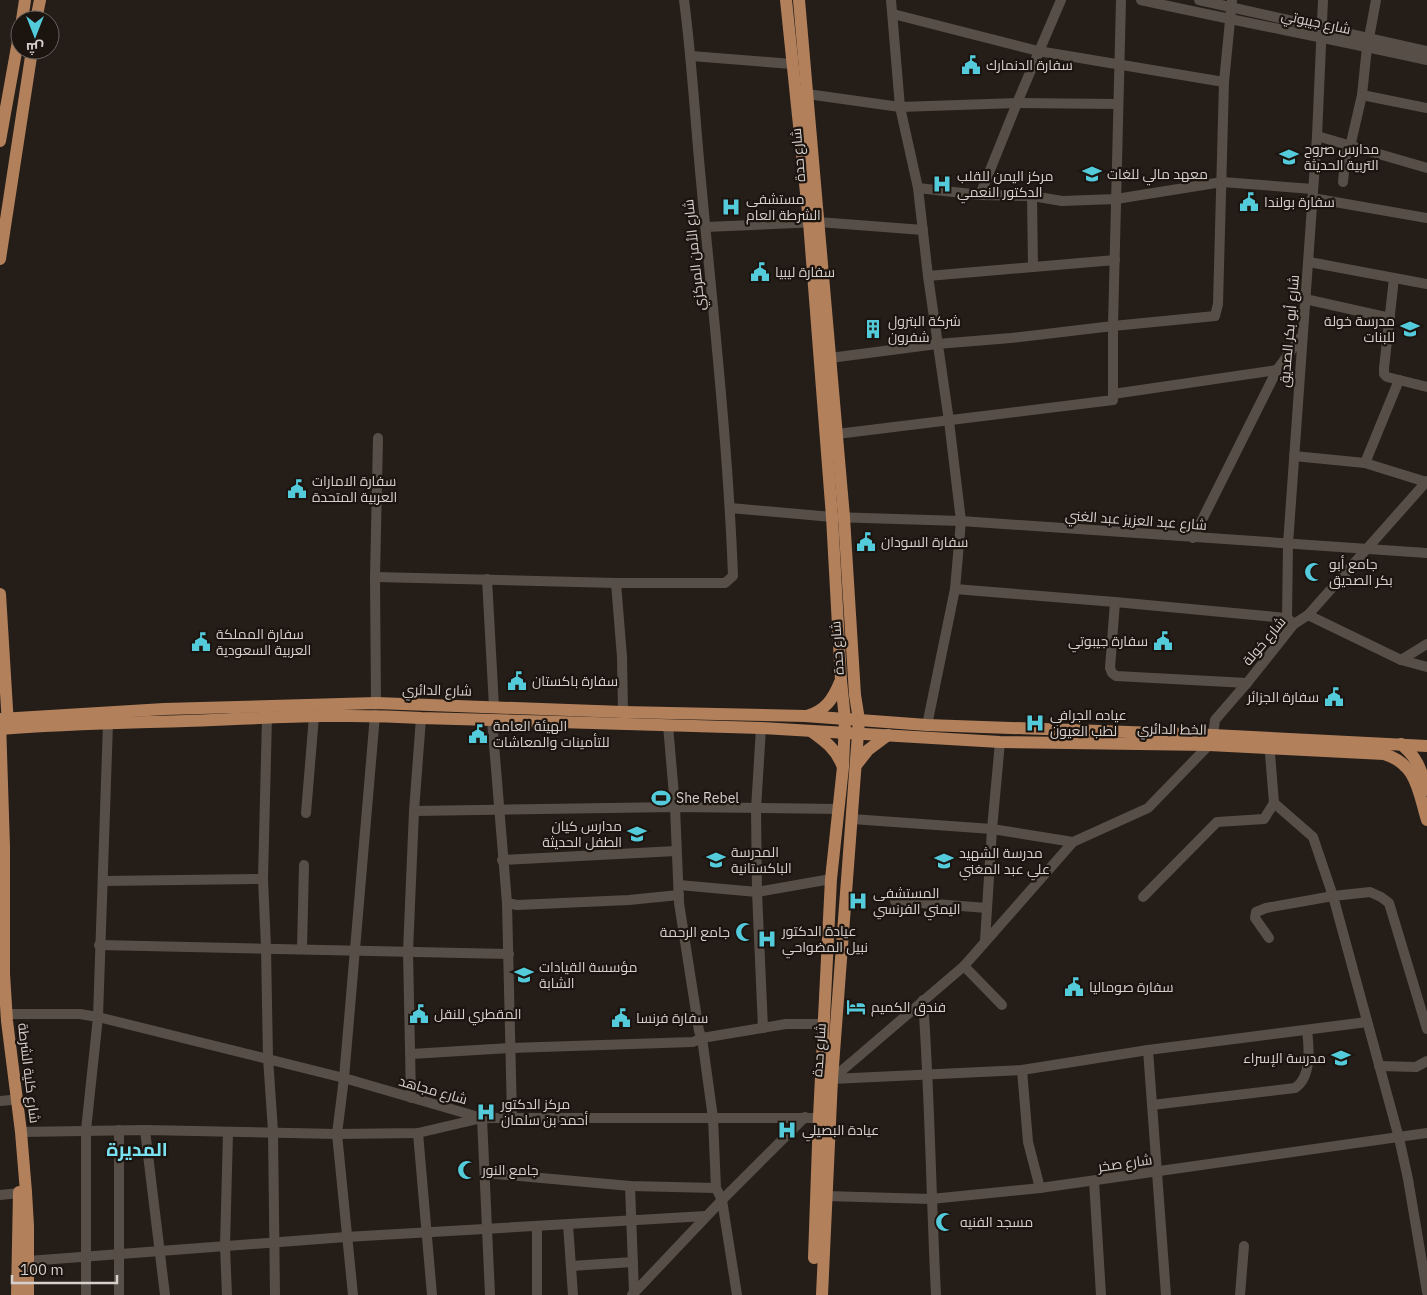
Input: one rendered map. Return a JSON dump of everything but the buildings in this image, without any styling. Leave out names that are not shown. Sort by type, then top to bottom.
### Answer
[{"type":"main road","name":"شارع حدة","points":[[786,0],[792,64],[814,222],[830,358],[837,434],[841,680],[852,819],[832,1079],[824,1117],[813,1295]]},
{"type":"main road","name":"شارع حدة","points":[[799,0],[808,94],[814,222],[838,517],[859,727],[839,809],[831,879],[824,1024],[825,1196],[822,1295]]},
{"type":"main road","points":[[0,141],[15,60]]},
{"type":"main road","points":[[0,259],[30,60]]},
{"type":"main road","points":[[0,594],[3,682],[7,704],[3,723],[4,974]]},
{"type":"main road","points":[[805,716],[815,713],[831,701],[841,680]]},
{"type":"main road","points":[[855,695],[874,716],[883,721]]},
{"type":"main road","points":[[7,704],[29,721]]},
{"type":"main road","name":"شارع الدائري","points":[[29,721],[420,706],[668,725],[811,731],[845,726]]},
{"type":"main road","name":"شارع الدائري","points":[[177,715],[267,718],[314,716],[375,709],[421,718],[493,713],[623,712],[805,716],[845,726]]},
{"type":"main road","name":"شارع الدائري","points":[[29,721],[108,723],[163,715]]},
{"type":"main road","points":[[3,723],[29,721]]},
{"type":"main road","points":[[9,745],[13,735],[29,721]]},
{"type":"main road","name":"الخط الدائري","points":[[859,727],[883,721],[1270,743],[1401,744],[1427,746]]},
{"type":"main road","points":[[3,723],[9,745],[12,847],[10,954],[4,974]]},
{"type":"main road","name":"الخط الدائري","points":[[845,726],[859,727],[888,735],[1000,742],[1211,740]]},
{"type":"main road","points":[[811,731],[830,745],[849,766],[888,735]]},
{"type":"main road","name":"الخط الدائري","points":[[1270,743],[1384,754],[1396,757],[1412,774],[1427,820]]},
{"type":"main road","points":[[1401,744],[1411,753],[1419,765],[1427,790]]},
{"type":"main road","points":[[0,770],[6,772],[11,780]]},
{"type":"main road","name":"شارع كلية الشرطة","points":[[4,974],[5,1101],[19,1193],[17,1295]]},
{"type":"main road","name":"شارع كلية الشرطة","points":[[5,1022],[21,1132],[28,1226],[28,1295]]},
{"type":"street","name":"شارع الأمن المركزي","points":[[616,583],[725,583],[733,576],[730,508],[706,227],[700,180],[691,56],[684,0]]},
{"type":"street","points":[[891,0],[900,107],[918,188],[961,522],[955,589],[927,725]]},
{"type":"street","points":[[980,195],[1038,51],[1061,0]]},
{"type":"street","points":[[837,434],[1113,400],[1120,0]]},
{"type":"street","name":"شارع جيبوتي","points":[[1141,0],[1230,19],[1321,31]]},
{"type":"street","name":"شارع جيبوتي","points":[[1200,0],[1231,4],[1427,60]]},
{"type":"street","name":"شارع أبو بكر الصديق","points":[[1291,621],[1288,544],[1309,262],[1312,194],[1318,136],[1323,0]]},
{"type":"street","points":[[1343,182],[1346,154],[1350,146],[1362,95],[1368,42],[1376,0]]},
{"type":"street","points":[[830,358],[938,344],[1215,316],[1218,304],[1224,82],[1231,4]]},
{"type":"street","points":[[893,14],[1038,51],[1224,82]]},
{"type":"street","name":"شارع جيبوتي","points":[[1368,42],[1427,51]]},
{"type":"street","points":[[691,56],[792,64]]},
{"type":"street","points":[[808,94],[900,107],[1017,103],[1118,104]]},
{"type":"street","points":[[1362,95],[1427,108]]},
{"type":"street","points":[[1318,136],[1427,168]]},
{"type":"street","points":[[918,188],[980,195],[1032,196],[1062,201],[1116,199],[1222,182],[1312,194],[1427,218]]},
{"type":"street","points":[[1032,196],[1033,267]]},
{"type":"street","points":[[706,227],[814,222],[923,230]]},
{"type":"street","points":[[928,276],[1115,260]]},
{"type":"street","points":[[1309,262],[1427,284]]},
{"type":"street","points":[[1394,278],[1384,374],[1387,377],[1427,387]]},
{"type":"street","points":[[1305,299],[1390,318]]},
{"type":"street","points":[[1193,538],[1277,370],[1302,336]]},
{"type":"street","points":[[1113,394],[1277,370]]},
{"type":"street","points":[[1365,462],[1399,380]]},
{"type":"street","points":[[353,1295],[337,1134],[344,1078],[375,709],[378,438]]},
{"type":"street","points":[[1294,456],[1365,462],[1426,482]]},
{"type":"street","name":"شارع خولة","points":[[1211,740],[1215,720],[1247,684],[1291,621],[1308,616],[1426,482]]},
{"type":"street","name":"شارع عبد العزيز عبد الغني","points":[[730,508],[838,517],[961,522],[1288,544],[1425,550]]},
{"type":"street","points":[[375,577],[616,583],[622,657],[623,712]]},
{"type":"street","points":[[487,579],[498,811],[506,903],[512,1117]]},
{"type":"street","points":[[955,589],[1115,602],[1291,621]]},
{"type":"street","points":[[1115,602],[1110,668],[1112,674],[1116,676],[1247,684]]},
{"type":"street","points":[[1308,616],[1401,660],[1427,667]]},
{"type":"street","points":[[1401,660],[1427,644]]},
{"type":"street","points":[[306,814],[314,716]]},
{"type":"street","points":[[267,718],[263,879],[276,1295]]},
{"type":"street","points":[[411,1098],[408,951],[414,811],[421,718]]},
{"type":"street","points":[[86,1295],[86,1130],[98,1017],[108,723]]},
{"type":"street","points":[[668,725],[679,890],[699,1031],[702,1038],[712,1118],[716,1188],[722,1200],[736,1295]]},
{"type":"street","points":[[760,728],[756,809],[757,892],[763,1028]]},
{"type":"street","points":[[832,1079],[964,966],[1073,842],[1148,808],[1211,740]]},
{"type":"street","points":[[985,941],[1000,742]]},
{"type":"street","points":[[1143,897],[1217,822],[1264,819],[1274,803],[1270,743]]},
{"type":"street","points":[[1274,803],[1313,837],[1333,896],[1399,1138],[1426,1269],[1427,1292]]},
{"type":"street","points":[[414,811],[675,808],[839,809]]},
{"type":"street","points":[[852,819],[992,829],[1073,842]]},
{"type":"street","points":[[502,860],[676,851]]},
{"type":"street","points":[[302,949],[304,865]]},
{"type":"street","points":[[103,880],[263,879]]},
{"type":"street","points":[[506,903],[517,905],[619,900],[679,890],[757,892],[831,879]]},
{"type":"street","points":[[1269,938],[1255,918],[1255,914],[1258,911],[1266,908],[1333,896],[1370,892],[1381,897],[1389,903],[1427,1029]]},
{"type":"street","points":[[895,901],[987,908]]},
{"type":"street","points":[[99,945],[508,954]]},
{"type":"street","points":[[964,966],[1002,1005]]},
{"type":"street","points":[[923,1000],[928,1075],[931,1199],[936,1295]]},
{"type":"street","name":"شارع مجاهد","points":[[5,1022],[81,1020],[98,1017],[268,1058],[482,1118],[824,1117]]},
{"type":"street","points":[[832,1079],[1022,1070],[1148,1050],[1366,1022]]},
{"type":"street","points":[[411,1054],[511,1048],[693,1042],[702,1038],[786,1024],[824,1024]]},
{"type":"street","points":[[1152,1105],[1295,1088],[1301,1082],[1308,1062],[1307,1030]]},
{"type":"street","points":[[1148,1050],[1166,1295]]},
{"type":"street","points":[[1379,1066],[1416,1066],[1427,1061]]},
{"type":"street","points":[[1022,1070],[1028,1142],[1040,1188]]},
{"type":"street","points":[[633,1294],[706,1216],[805,1117]]},
{"type":"street","points":[[21,1132],[146,1130],[337,1134],[418,1133],[482,1118],[490,1295]]},
{"type":"street","points":[[119,1130],[119,1295]]},
{"type":"street","points":[[146,1130],[165,1295]]},
{"type":"street","points":[[227,1295],[225,1246],[228,1132]]},
{"type":"street","points":[[418,1133],[432,1295]]},
{"type":"street","name":"شارع صخر","points":[[825,1196],[931,1199],[1040,1188],[1427,1133]]},
{"type":"street","points":[[485,1173],[630,1186],[716,1188]]},
{"type":"street","points":[[1094,1181],[1101,1295]]},
{"type":"street","points":[[630,1186],[633,1294]]},
{"type":"street","points":[[0,1195],[19,1193]]},
{"type":"street","points":[[28,1261],[346,1237],[706,1216]]},
{"type":"street","points":[[568,1224],[573,1295]]},
{"type":"street","points":[[537,1226],[537,1295]]},
{"type":"street","points":[[1240,1295],[1244,1246]]},
{"type":"street","points":[[571,1266],[633,1262]]},
{"type":"place","name":"سفارة الدنمارك","points":[[971,65]]},
{"type":"place","name":"مدارس صروح التربية الحديثة","points":[[1289,157]]},
{"type":"place","name":"معهد مالي للغات","points":[[1092,174]]},
{"type":"place","name":"مركز اليمن للقلب الدكتور النعمي","points":[[942,184]]},
{"type":"place","name":"سفارة بولندا","points":[[1249,202]]},
{"type":"place","name":"مستشفى الشرطة العام","points":[[731,207]]},
{"type":"place","name":"سفارة ليبيا","points":[[760,272]]},
{"type":"place","name":"شركة البترول شفرون","points":[[873,329]]},
{"type":"place","name":"مدرسة خولة للبنات","points":[[1410,329]]},
{"type":"place","name":"سفارة الامارات العربية المتحدة","points":[[297,489]]},
{"type":"place","name":"سفارة السودان","points":[[866,542]]},
{"type":"place","name":"جامع أبو بكر الصديق","points":[[1314,572]]},
{"type":"place","name":"سفارة جيبوتي","points":[[1163,641]]},
{"type":"place","name":"سفارة المملكة العربية السعودية","points":[[201,642]]},
{"type":"place","name":"سفارة باكستان","points":[[517,681]]},
{"type":"place","name":"سفارة الجزائر","points":[[1334,697]]},
{"type":"place","name":"عياده الجرافي لطب العيون","points":[[1035,723]]},
{"type":"place","name":"الهيئة العامة للتأمينات والمعاشات","points":[[478,734]]},
{"type":"place","name":"She Rebel","points":[[661,798]]},
{"type":"place","name":"مدارس كيان الطفل الحديثة","points":[[637,834]]},
{"type":"place","name":"المدرسة الباكستانية","points":[[716,860]]},
{"type":"place","name":"مدرسة الشهيد علي عبد المغني","points":[[944,861]]},
{"type":"place","name":"المستشفى اليمني الفرنسي","points":[[858,901]]},
{"type":"place","name":"جامع الرحمة","points":[[745,932]]},
{"type":"place","name":"عيادة الدكتور نبيل المضواحي","points":[[767,939]]},
{"type":"place","name":"مؤسسة القيادات الشابة","points":[[524,975]]},
{"type":"place","name":"سفارة صوماليا","points":[[1074,987]]},
{"type":"place","name":"فندق الكميم","points":[[856,1007]]},
{"type":"place","name":"المقطري للنقل","points":[[419,1014]]},
{"type":"place","name":"سفارة فرنسا","points":[[621,1018]]},
{"type":"place","name":"مدرسة الإسراء","points":[[1341,1058]]},
{"type":"place","name":"مركز الدكتور أحمد بن سلمان","points":[[486,1112]]},
{"type":"place","name":"عيادة البصيلي","points":[[787,1130]]},
{"type":"place","name":"جامع النور","points":[[467,1170]]},
{"type":"place","name":"مسجد الفنيه","points":[[945,1222]]},
{"type":"district","name":"المديرة","points":[[137,1149]]}]
